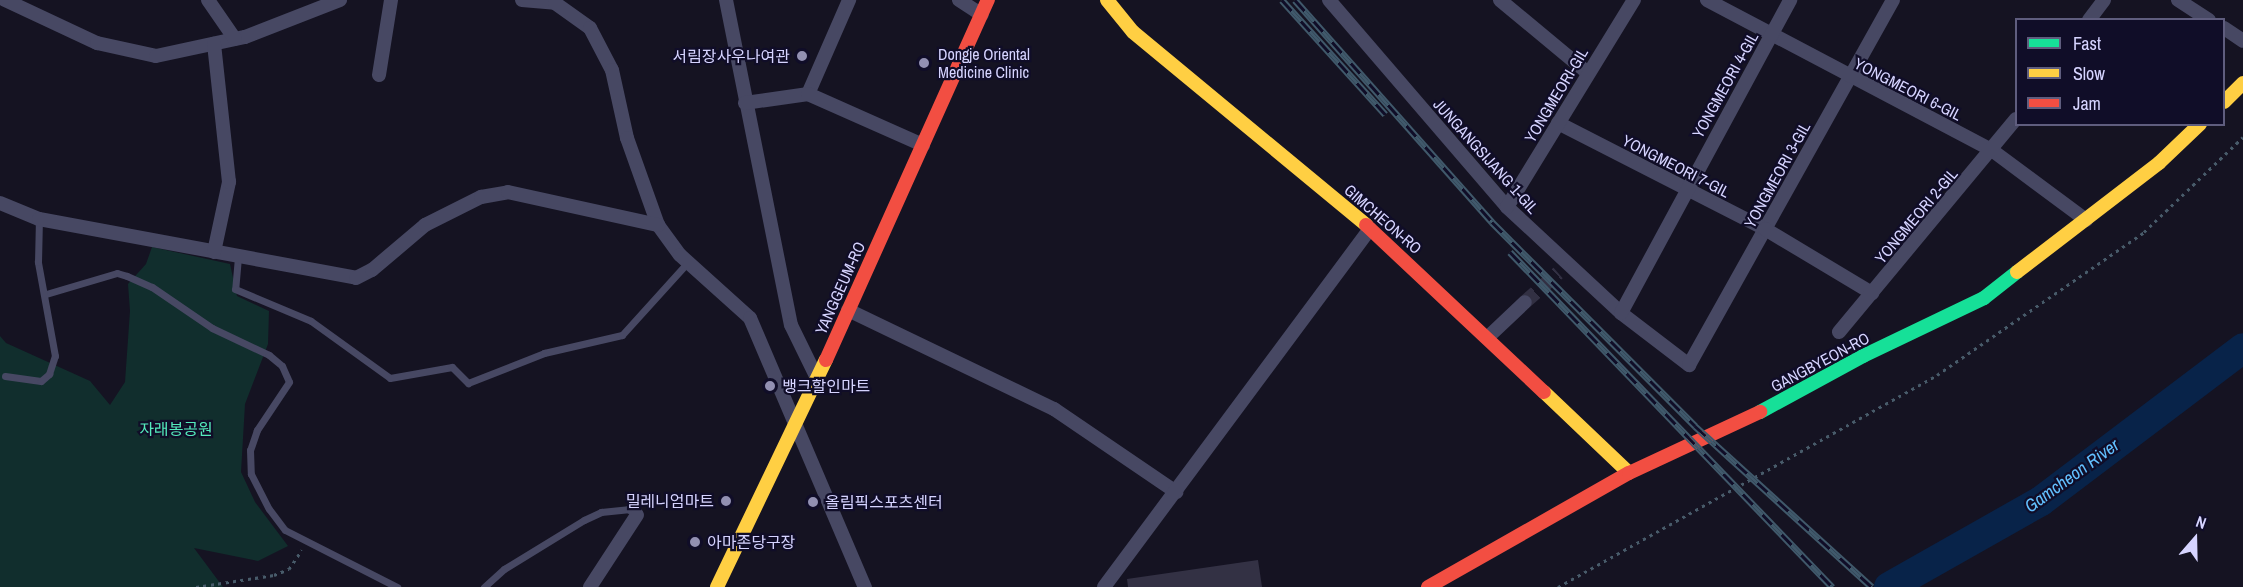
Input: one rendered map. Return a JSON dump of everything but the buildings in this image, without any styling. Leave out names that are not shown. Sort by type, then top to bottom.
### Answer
[{"type":"street","points":[[5,0],[97,43],[156,56],[235,39],[340,0]]},
{"type":"street","points":[[208,0],[235,39]]},
{"type":"street","points":[[379,75],[391,0]]},
{"type":"street","points":[[522,0],[555,3],[590,28],[612,70],[627,138],[658,225],[688,262],[750,318],[865,587]]},
{"type":"street","points":[[726,0],[791,325],[818,378]]},
{"type":"street","points":[[808,94],[849,0]]},
{"type":"street","points":[[959,0],[982,15]]},
{"type":"street","name":"YANGGEUM-RO","points":[[717,587],[797,425],[988,0]]},
{"type":"street","name":"GIMCHEON-RO","points":[[1107,0],[1133,32],[1370,229],[1629,473]]},
{"type":"street","name":"JUNGANGSIJANG 1-GIL","points":[[1329,0],[1562,268],[1689,365]]},
{"type":"street","points":[[1500,0],[1588,73]]},
{"type":"street","name":"YONGMEORI-GIL","points":[[1507,207],[1634,0]]},
{"type":"street","name":"YONGMEORI 6-GIL","points":[[1707,0],[1771,36],[1993,151],[2086,220]]},
{"type":"street","name":"YONGMEORI 4-GIL","points":[[1621,313],[1790,0]]},
{"type":"street","name":"YONGMEORI 3-GIL","points":[[1689,365],[1893,0]]},
{"type":"street","points":[[2090,18],[2104,0]]},
{"type":"street","points":[[2178,0],[2206,18]]},
{"type":"street","points":[[2225,29],[2243,41]]},
{"type":"street","points":[[214,44],[229,182],[214,252]]},
{"type":"street","points":[[2225,100],[2243,83]]},
{"type":"street","points":[[746,103],[808,94],[923,145]]},
{"type":"street","name":"YONGMEORI 2-GIL","points":[[1839,332],[1993,151],[2015,120]]},
{"type":"street","name":"YONGMEORI 7-GIL","points":[[1558,123],[1686,192],[1765,229],[1872,293]]},
{"type":"street","name":"GANGBYEON-RO","points":[[1428,587],[1629,473],[1746,420],[1863,356],[1984,298],[2159,163],[2198,126]]},
{"type":"street","points":[[0,203],[39,219],[356,278],[372,270],[425,225],[482,197],[508,192],[658,225]]},
{"type":"street","points":[[1104,587],[1370,229]]},
{"type":"street","points":[[1488,338],[1525,302]]},
{"type":"street","points":[[848,310],[1054,409],[1176,492]]},
{"type":"street","points":[[590,587],[637,515]]},
{"type":"lane","points":[[5,376],[41,381],[48,374],[55,356],[46,294],[38,262],[39,219]]},
{"type":"lane","points":[[238,257],[235,289],[311,321],[390,378],[452,367],[468,382],[544,353],[622,335],[688,262]]},
{"type":"lane","points":[[46,294],[117,273],[152,287],[212,328],[269,355],[282,366],[288,382],[257,430],[250,450],[251,474],[285,530],[397,587]]},
{"type":"lane","points":[[484,587],[504,569],[584,520],[601,512],[628,509],[637,515]]},
{"type":"path","points":[[1558,587],[1937,375],[2144,232],[2243,137]]},
{"type":"path","points":[[196,587],[274,575],[289,569],[308,543]]},
{"type":"green space","name":"자래봉공원","points":[[152,247],[230,264],[237,296],[269,311],[268,344],[245,404],[241,472],[255,502],[288,546],[258,561],[194,548],[223,587],[0,587],[0,336],[6,343],[90,381],[110,405],[125,382],[130,311],[128,284],[146,264]]},
{"type":"waterway","name":"Gamcheon River","points":[[1889,587],[2041,501],[2243,348]]},
{"type":"tunnel","points":[[1525,302],[1558,273]]},
{"type":"railway","points":[[1282,0],[1385,114]]},
{"type":"railway","points":[[1295,0],[1492,222],[1695,426],[1872,587]]},
{"type":"railway","points":[[1510,252],[1832,587]]},
{"type":"traffic: fast","points":[[1760,412],[1863,356],[1984,298],[2017,272]]},
{"type":"traffic: slow","points":[[1107,0],[1133,32],[1366,225]]},
{"type":"traffic: slow","points":[[2225,101],[2243,83]]},
{"type":"traffic: slow","points":[[2017,272],[2159,163],[2198,126]]},
{"type":"traffic: slow","points":[[717,587],[826,360]]},
{"type":"traffic: slow","points":[[1544,392],[1629,473]]},
{"type":"traffic: jam","points":[[826,360],[988,0]]},
{"type":"traffic: jam","points":[[1366,225],[1544,392]]},
{"type":"traffic: jam","points":[[1428,587],[1629,473],[1760,412]]},
{"type":"place","name":"서림장사우나여관","points":[[802,56]]},
{"type":"place","name":"Dongje Oriental Medicine Clinic","points":[[924,63]]},
{"type":"place","name":"뱅크할인마트","points":[[770,386]]},
{"type":"place","name":"밀레니엄마트","points":[[726,501]]},
{"type":"place","name":"올림픽스포츠센터","points":[[813,502]]},
{"type":"place","name":"아마존당구장","points":[[695,542]]}]
